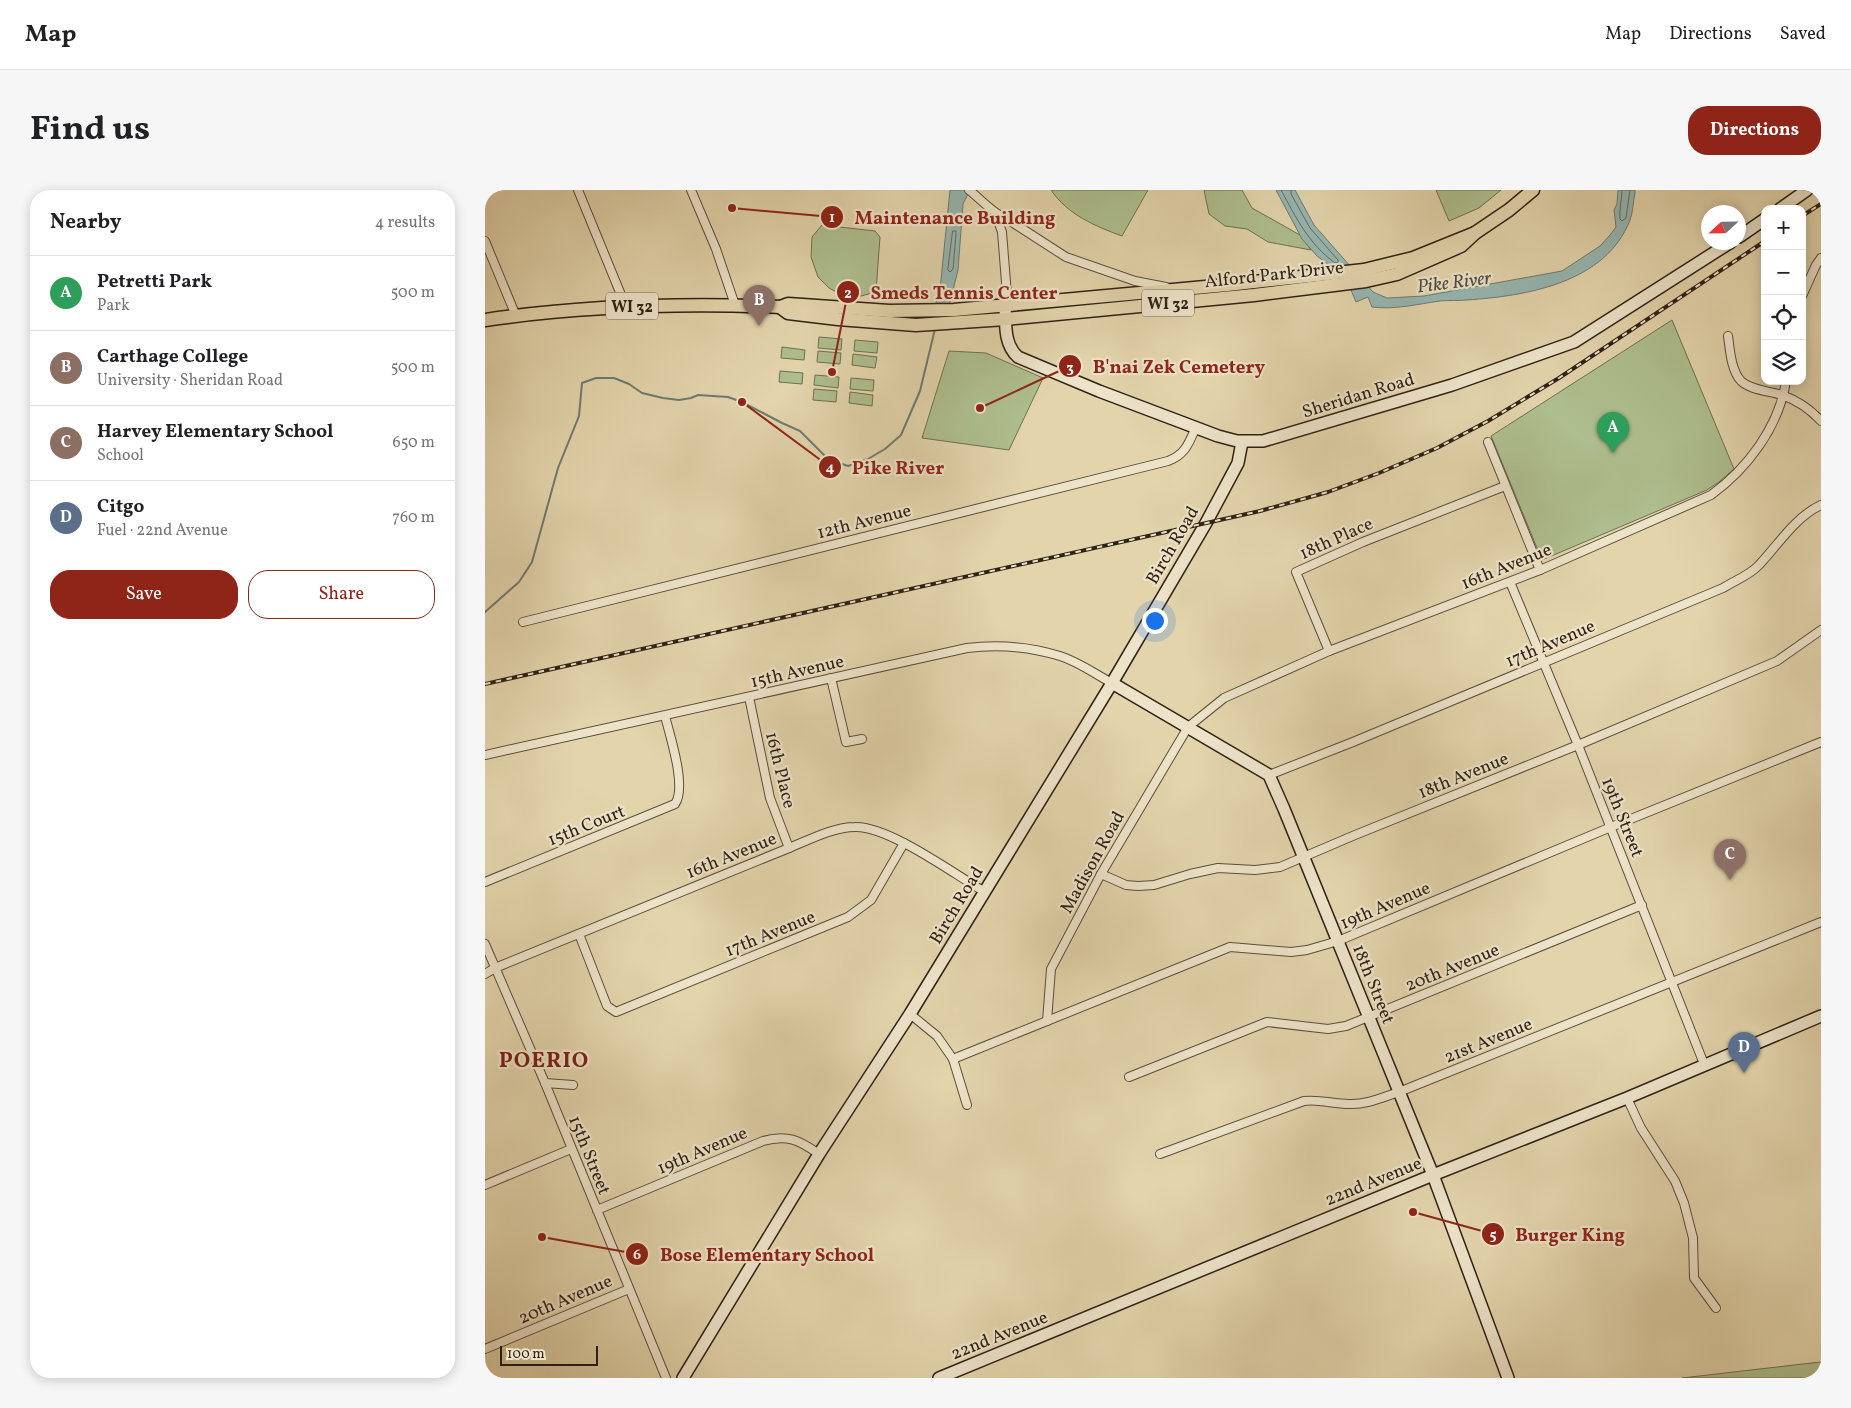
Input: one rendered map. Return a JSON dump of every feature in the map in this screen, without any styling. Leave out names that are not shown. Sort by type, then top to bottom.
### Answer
[{"type":"main road","name":"Alford Park Drive","points":[[1006,318],[1331,286],[1374,280],[1397,274],[1461,246],[1475,233],[1509,210],[1533,190]]},
{"type":"main road","name":"Alford Park Drive","points":[[1005,304],[1180,289],[1364,270],[1413,258],[1475,233]]},
{"type":"main road","name":"WI 32","points":[[485,320],[626,306],[735,305],[780,307],[788,304],[1006,318]]},
{"type":"main road","name":"WI 32","points":[[780,307],[787,313],[916,325],[1005,304]]},
{"type":"street","points":[[578,190],[626,306]]},
{"type":"street","points":[[691,190],[716,249],[735,305]]},
{"type":"street","points":[[1786,205],[1807,190]]},
{"type":"street","points":[[972,192],[988,204],[997,215],[1002,232],[1007,295],[1005,304]]},
{"type":"street","points":[[997,215],[1007,219],[1066,257],[1135,281],[1180,289]]},
{"type":"street","points":[[1746,232],[1761,222]]},
{"type":"street","points":[[485,240],[516,316]]},
{"type":"street","name":"Sheridan Road","points":[[1005,304],[1007,342],[1018,357],[1211,433],[1243,442],[1263,441],[1452,385],[1561,348],[1598,328],[1719,250]]},
{"type":"street","points":[[1802,295],[1821,258]]},
{"type":"street","points":[[1728,336],[1732,360],[1740,380],[1754,387],[1784,396],[1814,413],[1821,421]]},
{"type":"street","name":"16th Avenue","points":[[1188,727],[1224,698],[1329,651],[1540,570],[1711,495],[1738,472],[1755,452],[1775,416],[1784,396],[1785,385]]},
{"type":"street","name":"12th Avenue","points":[[523,622],[1168,461],[1184,451],[1196,427]]},
{"type":"street","points":[[1211,433],[1233,450],[1238,463]]},
{"type":"street","name":"Birch Road","points":[[683,1378],[819,1154],[910,1014],[1112,684],[1206,523],[1238,463],[1243,442]]},
{"type":"street","points":[[1488,442],[1540,570]]},
{"type":"street","name":"18th Place","points":[[1329,651],[1296,572],[1363,542],[1505,486]]},
{"type":"street","name":"17th Avenue","points":[[1269,775],[1723,588],[1758,567],[1788,531],[1821,505]]},
{"type":"street","name":"19th Street","points":[[1510,582],[1578,745],[1704,1064]]},
{"type":"street","name":"18th Avenue","points":[[1101,874],[1126,885],[1138,886],[1154,885],[1218,868],[1255,870],[1280,867],[1777,662],[1821,630]]},
{"type":"street","name":"15th Avenue","points":[[485,755],[749,698],[956,650],[982,646],[1029,649],[1061,656],[1087,668],[1112,684]]},
{"type":"street","points":[[831,678],[846,742],[863,739]]},
{"type":"street","points":[[1112,684],[1269,775]]},
{"type":"street","name":"16th Place","points":[[749,698],[770,798],[789,848]]},
{"type":"street","name":"15th Court","points":[[485,882],[675,804],[679,799],[680,780],[665,716]]},
{"type":"street","name":"Madison Road","points":[[1047,1021],[1051,969],[1101,874],[1188,727]]},
{"type":"street","name":"19th Avenue","points":[[953,1058],[1230,947],[1291,952],[1307,950],[1338,941],[1821,742]]},
{"type":"street","name":"18th Street","points":[[1269,775],[1433,1175],[1508,1378]]},
{"type":"street","name":"16th Avenue","points":[[485,974],[495,968],[789,848],[839,830],[854,827],[870,828],[903,843],[985,892]]},
{"type":"street","name":"17th Avenue","points":[[579,934],[607,1006],[616,1012],[848,917],[871,900],[903,843]]},
{"type":"street","name":"20th Avenue","points":[[1129,1078],[1267,1022],[1328,1029],[1345,1026],[1369,1018],[1642,905]]},
{"type":"street","name":"21st Avenue","points":[[1159,1154],[1304,1100],[1348,1104],[1365,1103],[1399,1092],[1821,922]]},
{"type":"street","name":"15th Street","points":[[485,944],[545,1083],[666,1378]]},
{"type":"street","points":[[910,1014],[937,1036],[953,1058],[967,1105]]},
{"type":"street","name":"22nd Avenue","points":[[939,1378],[1433,1175],[1627,1098],[1821,1016]]},
{"type":"street","points":[[545,1083],[573,1085]]},
{"type":"street","points":[[1627,1098],[1641,1128],[1675,1181],[1684,1202],[1693,1238],[1695,1278],[1716,1308]]},
{"type":"street","name":"19th Avenue","points":[[597,1210],[753,1145],[775,1138],[787,1138],[800,1142],[819,1154]]},
{"type":"street","points":[[485,1185],[571,1150]]},
{"type":"street","name":"20th Avenue","points":[[485,1349],[629,1289]]},
{"type":"green space","points":[[1051,190],[1148,190],[1122,236],[1083,219],[1065,206]]},
{"type":"green space","points":[[1204,190],[1242,190],[1252,208],[1300,235],[1311,250],[1268,242],[1247,229],[1225,226],[1209,214]]},
{"type":"green space","points":[[1436,190],[1501,190],[1479,208],[1449,221]]},
{"type":"green space","points":[[822,225],[875,231],[880,237],[876,292],[861,296],[844,296],[829,288],[818,277],[811,257],[812,237]]},
{"type":"green space","points":[[1672,320],[1734,469],[1707,490],[1542,560],[1491,436]]},
{"type":"green space","points":[[819,337],[842,339],[841,350],[818,348]]},
{"type":"green space","points":[[855,340],[878,342],[877,353],[854,351]]},
{"type":"green space","points":[[782,347],[805,350],[804,360],[781,358]]},
{"type":"green space","points":[[818,351],[841,353],[840,364],[817,362]]},
{"type":"green space","points":[[949,351],[986,353],[1043,378],[1009,450],[922,438]]},
{"type":"green space","points":[[853,354],[877,357],[875,368],[852,365]]},
{"type":"green space","points":[[780,371],[803,373],[802,384],[779,382]]},
{"type":"green space","points":[[815,375],[839,377],[838,388],[814,385]]},
{"type":"green space","points":[[851,378],[874,380],[873,391],[850,389]]},
{"type":"green space","points":[[814,389],[837,391],[836,402],[813,400]]},
{"type":"green space","points":[[850,392],[873,395],[872,406],[849,403]]},
{"type":"green space","points":[[1821,1362],[1821,1378],[1682,1378],[1803,1364]]},
{"type":"water","points":[[950,190],[970,190],[963,204],[958,270],[950,302],[948,305],[935,306],[940,290]]},
{"type":"water","points":[[1276,190],[1295,190],[1314,225],[1373,292],[1387,298],[1424,296],[1562,271],[1600,246],[1616,227],[1614,210],[1617,204],[1618,190],[1635,190],[1635,193],[1630,220],[1619,241],[1603,259],[1583,272],[1562,282],[1514,295],[1381,308],[1372,307],[1368,297],[1356,302],[1351,290],[1334,269],[1317,256],[1302,239]]},
{"type":"waterway","name":"Pike River","points":[[485,612],[519,582],[532,562],[558,468],[579,416],[582,383],[596,378],[614,378],[629,384],[642,393],[663,398],[679,400],[698,395],[728,397],[800,431],[828,459],[848,466],[868,459],[885,449],[901,435],[920,391],[935,329]]},
{"type":"railway","points":[[1806,213],[1821,204]]},
{"type":"railway","points":[[485,684],[1260,511],[1328,492],[1437,448],[1488,421],[1559,378],[1761,244]]},
{"type":"place","name":"Maintenance Building","points":[[732,208]]},
{"type":"place","name":"Carthage College","points":[[759,326]]},
{"type":"place","name":"Smeds Tennis Center","points":[[832,372]]},
{"type":"place","name":"Pike River","points":[[742,402]]},
{"type":"place","name":"B'nai Zek Cemetery","points":[[980,408]]},
{"type":"place","name":"Petretti Park","points":[[1613,453]]},
{"type":"place","name":"Harvey Elementary School","points":[[1730,880]]},
{"type":"place","name":"Citgo","points":[[1744,1073]]},
{"type":"place","name":"Burger King","points":[[1413,1212]]},
{"type":"place","name":"Bose Elementary School","points":[[542,1237]]},
{"type":"district","name":"POERIO","points":[[544,1059]]}]
